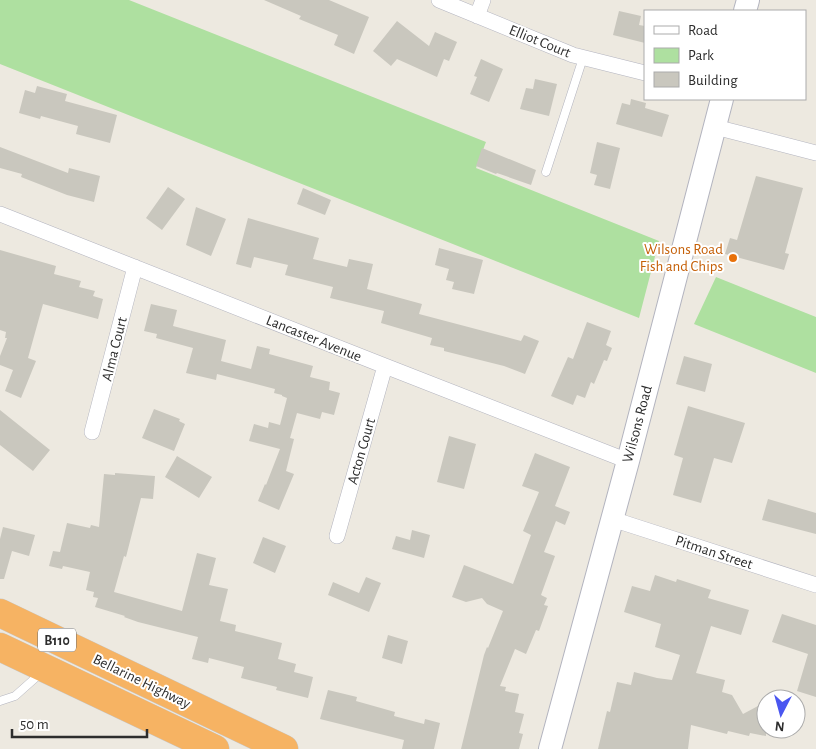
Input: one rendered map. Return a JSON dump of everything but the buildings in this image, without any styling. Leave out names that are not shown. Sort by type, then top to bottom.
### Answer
[{"type":"highway","name":"Bellarine Highway","points":[[0,613],[284,749]]},
{"type":"highway","name":"Bellarine Highway","points":[[0,647],[215,749]]},
{"type":"street","name":"Elliot Court","points":[[439,0],[573,55],[644,73]]},
{"type":"street","points":[[477,16],[483,0]]},
{"type":"street","name":"Wilsons Road","points":[[550,749],[628,461],[722,100]]},
{"type":"street","points":[[715,127],[816,153]]},
{"type":"street","name":"Lancaster Avenue","points":[[0,214],[628,461]]},
{"type":"street","name":"Alma Court","points":[[92,432],[135,267]]},
{"type":"street","name":"Acton Court","points":[[337,536],[385,366]]},
{"type":"street","name":"Pitman Street","points":[[612,519],[816,586]]},
{"type":"lane","points":[[546,172],[583,58]]},
{"type":"lane","points":[[0,701],[15,696],[45,669]]},
{"type":"green space","points":[[0,0],[129,0],[486,142],[476,168],[659,241],[639,318],[0,64]]},
{"type":"green space","points":[[716,277],[816,317],[816,373],[694,324]]},
{"type":"place","name":"Wilsons Road Fish and Chips","points":[[733,258]]}]
